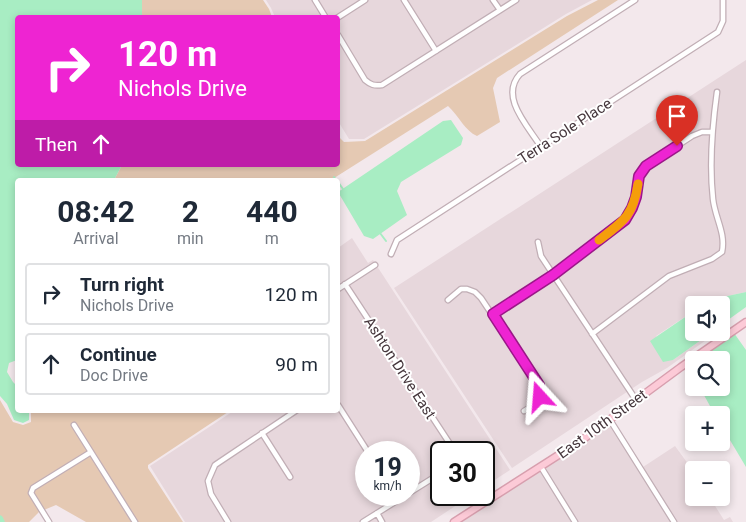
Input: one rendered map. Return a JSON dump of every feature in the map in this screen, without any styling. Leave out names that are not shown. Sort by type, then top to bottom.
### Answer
[{"type":"street","points":[[316,0],[324,15]]},
{"type":"street","points":[[340,16],[365,0]]},
{"type":"street","points":[[404,0],[436,50]]},
{"type":"street","points":[[493,0],[500,10]]},
{"type":"street","points":[[340,38],[365,80],[370,85],[382,85],[516,0]]},
{"type":"street","points":[[541,147],[514,104],[511,94],[515,79],[635,0]]},
{"type":"street","name":"Terra Sole Place","points":[[392,254],[397,240],[718,32],[724,21],[723,0]]},
{"type":"street","points":[[592,334],[669,276],[712,259],[722,252],[724,241],[714,202],[711,167],[712,132],[717,92]]},
{"type":"street","points":[[493,314],[553,275],[625,220],[636,197],[639,176],[646,166],[692,136],[702,132],[712,132]]},
{"type":"street","points":[[538,242],[541,256],[636,400]]},
{"type":"street","points":[[340,287],[375,265]]},
{"type":"street","name":"Ashton Drive East","points":[[344,284],[448,441]]},
{"type":"street","points":[[448,300],[461,290],[467,289],[475,292],[493,314],[539,385],[540,397],[536,404],[524,412]]},
{"type":"street","name":"East 10th Street","points":[[454,522],[541,467],[610,420],[746,322]]},
{"type":"street","points":[[340,408],[361,441]]},
{"type":"street","points":[[228,522],[211,494],[208,481],[215,466],[292,413]]},
{"type":"street","points":[[610,420],[674,522]]},
{"type":"street","points":[[74,425],[135,522]]},
{"type":"street","points":[[262,433],[290,476]]},
{"type":"street","points":[[49,522],[31,493],[33,488],[90,452]]},
{"type":"street","points":[[541,467],[575,522]]},
{"type":"street","points":[[367,521],[388,506]]},
{"type":"street","points":[[377,513],[382,522]]},
{"type":"shaded area","points":[[0,0],[142,0],[142,15],[15,15],[15,167],[121,167],[115,178],[15,178],[15,361],[9,363],[7,372],[15,384],[15,413],[29,413],[29,420],[23,423],[14,420],[7,404],[0,396]]},
{"type":"shaded area","points":[[142,0],[263,0],[271,15],[142,15]]},
{"type":"shaded area","points":[[266,0],[592,0],[566,14],[364,139],[349,139],[340,124],[340,15],[274,15]]},
{"type":"shaded area","points":[[598,0],[618,0],[497,78],[493,88],[500,122],[477,136],[469,131],[448,106],[334,178],[115,178],[121,167],[340,167],[340,138],[344,142],[365,141],[567,16]]},
{"type":"shaded area","points":[[746,60],[746,292],[727,296],[685,296],[685,317],[656,336],[673,360],[685,351],[685,355],[667,368],[642,382],[512,468],[394,288]]},
{"type":"shaded area","points":[[451,120],[463,138],[461,145],[401,182],[397,191],[407,215],[373,239],[364,236],[340,195],[340,191],[443,121]]},
{"type":"shaded area","points":[[352,238],[368,263],[373,260],[491,441],[430,441],[430,506],[455,506],[431,522],[185,522],[150,466],[230,413],[340,413],[340,247]]},
{"type":"shaded area","points":[[746,292],[746,307],[730,319],[730,296],[727,296]]},
{"type":"shaded area","points":[[685,317],[685,341],[700,341],[673,360],[663,362],[650,341]]},
{"type":"shaded area","points":[[734,333],[746,350],[746,467],[730,440],[730,406],[710,406],[704,396],[730,396],[730,351],[709,351],[723,341],[730,341],[730,336]]},
{"type":"shaded area","points":[[700,341],[705,341],[691,351],[686,351]]},
{"type":"shaded area","points":[[0,400],[13,422],[23,425],[31,422],[31,413],[226,413],[148,465],[148,468],[183,522],[86,522],[56,505],[39,512],[29,522],[0,522]]},
{"type":"shaded area","points":[[614,421],[643,467],[675,446],[686,461],[685,506],[715,506],[724,520],[730,517],[733,522],[460,522],[486,506],[495,506],[495,500],[543,470]]},
{"type":"shaded area","points":[[495,447],[510,470],[495,480]]},
{"type":"waterway","points":[[340,185],[343,189]]},
{"type":"waterway","points":[[380,233],[386,241]]},
{"type":"waterway","points":[[0,518],[2,522]]},
{"type":"slow traffic","points":[[599,240],[625,220],[636,197],[638,184]]},
{"type":"route","points":[[540,397],[539,385],[493,314],[553,275],[625,220],[636,197],[639,176],[646,166],[677,146]]}]
